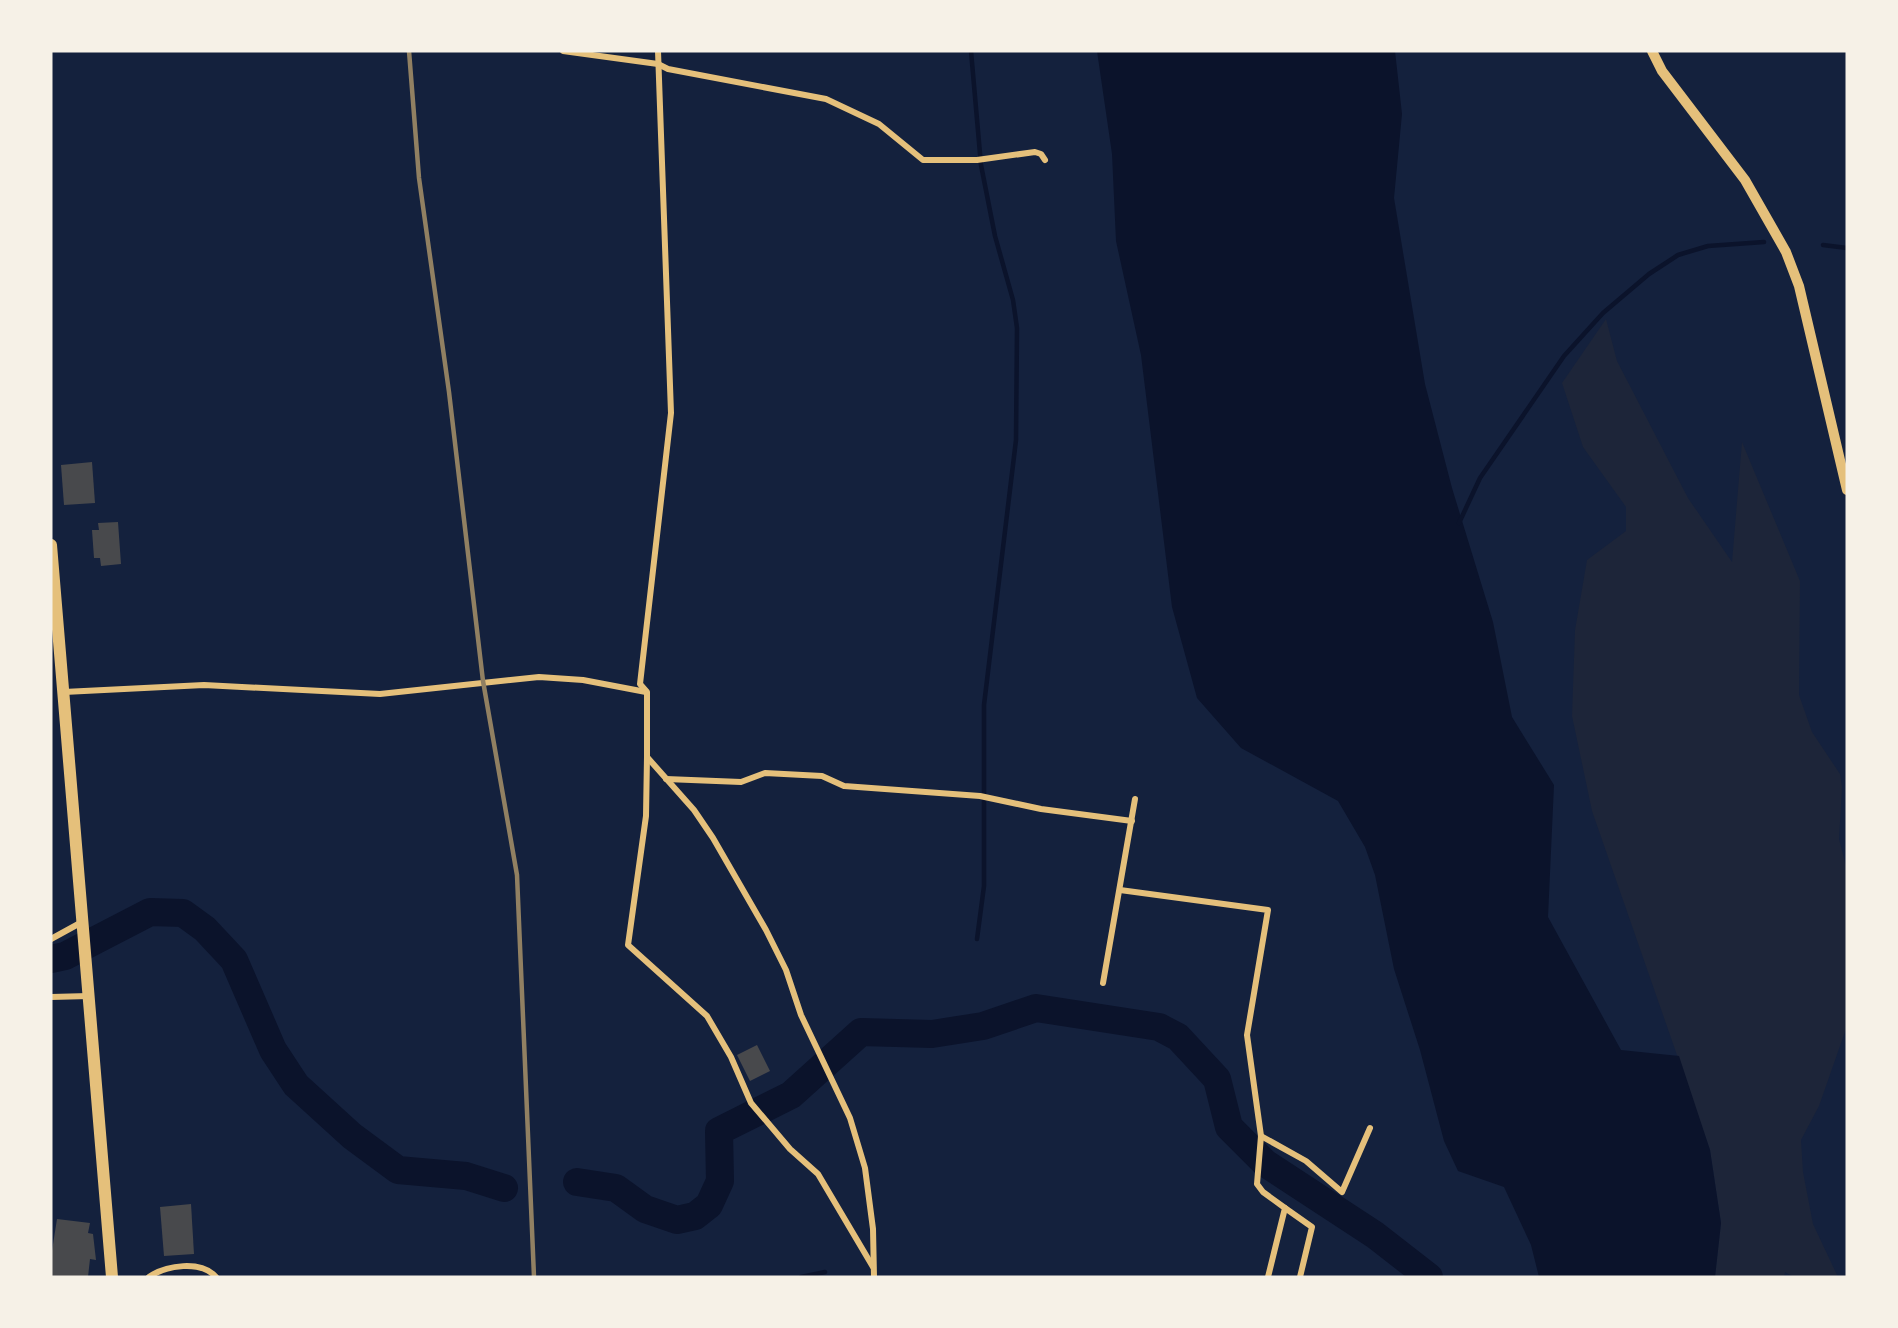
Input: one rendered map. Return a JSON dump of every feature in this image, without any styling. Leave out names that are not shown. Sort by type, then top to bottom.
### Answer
[{"type":"highway","points":[[51,545],[53,596],[64,692],[112,1277]]},
{"type":"main road","points":[[1652,51],[1662,71],[1745,180],[1786,252],[1798,286],[1847,490]]},
{"type":"street","points":[[563,51],[658,64],[668,69],[826,99],[879,124],[923,160],[977,160],[1035,152],[1041,154],[1045,160]]},
{"type":"street","points":[[658,51],[661,81],[671,413],[640,684],[647,692],[646,816],[628,945],[707,1016],[731,1057],[755,1107],[790,1149],[818,1174],[874,1268]]},
{"type":"street","points":[[64,692],[204,685],[380,694],[538,676],[584,680],[647,692]]},
{"type":"street","points":[[647,757],[694,810],[713,838],[766,930],[786,970],[801,1014],[850,1118],[865,1168],[873,1229],[874,1277]]},
{"type":"street","points":[[666,779],[741,782],[765,773],[822,776],[844,786],[989,797],[1041,808],[1132,821]]},
{"type":"street","points":[[1103,983],[1135,799]]},
{"type":"street","points":[[1120,890],[1268,910],[1247,1035],[1262,1136],[1257,1184],[1263,1192],[1312,1227],[1300,1277]]},
{"type":"street","points":[[51,939],[82,922]]},
{"type":"street","points":[[51,997],[89,996]]},
{"type":"street","points":[[1262,1136],[1306,1161],[1342,1192],[1371,1128]]},
{"type":"street","points":[[1268,1277],[1285,1208]]},
{"type":"street","points":[[149,1277],[156,1272],[176,1267],[205,1268],[216,1277]]},
{"type":"shaded area","points":[[1097,51],[1395,51],[1402,114],[1394,198],[1425,384],[1452,488],[1493,622],[1512,717],[1554,785],[1548,917],[1621,1050],[1679,1056],[1710,1150],[1721,1223],[1715,1277],[1539,1277],[1531,1245],[1504,1187],[1458,1171],[1444,1141],[1420,1050],[1394,969],[1375,875],[1365,847],[1338,801],[1241,748],[1197,698],[1172,607],[1141,355],[1116,241],[1112,154]]},
{"type":"shaded area","points":[[1606,319],[1617,361],[1688,498],[1732,562],[1742,442],[1800,581],[1799,695],[1812,732],[1840,774],[1842,787],[1839,839],[1847,870],[1847,1026],[1819,1106],[1801,1140],[1803,1172],[1813,1224],[1838,1277],[1794,1277],[1785,1272],[1784,1277],[1715,1277],[1721,1223],[1710,1150],[1592,811],[1572,716],[1575,630],[1587,560],[1626,531],[1626,507],[1583,447],[1562,383]]},
{"type":"building","points":[[92,462],[95,503],[64,505],[61,465]]},
{"type":"building","points":[[118,522],[121,564],[101,566],[100,558],[94,558],[92,530],[99,530],[98,523]]},
{"type":"building","points":[[757,1045],[770,1071],[750,1081],[737,1055]]},
{"type":"building","points":[[191,1204],[194,1254],[164,1256],[160,1207]]},
{"type":"building","points":[[57,1219],[90,1223],[88,1233],[93,1234],[96,1260],[90,1259],[88,1277],[51,1277],[51,1257]]},
{"type":"waterway","points":[[971,51],[981,165],[995,236],[1013,300],[1017,328],[1016,440],[984,705],[984,886],[977,939]]},
{"type":"waterway","points":[[1459,523],[1480,478],[1564,356],[1603,313],[1649,274],[1678,255],[1708,246],[1764,242]]},
{"type":"waterway","points":[[1823,245],[1847,248]]},
{"type":"waterway","points":[[51,959],[65,956],[150,912],[183,913],[205,929],[234,960],[273,1050],[296,1085],[352,1136],[398,1170],[466,1176],[504,1188]]},
{"type":"waterway","points":[[577,1182],[616,1188],[645,1209],[677,1220],[695,1216],[709,1205],[720,1181],[719,1131],[791,1095],[861,1032],[932,1034],[983,1026],[1036,1008],[1159,1027],[1178,1037],[1217,1079],[1229,1127],[1265,1163],[1375,1235],[1429,1277]]},
{"type":"waterway","points":[[801,1277],[825,1272]]},
{"type":"railway","points":[[409,51],[419,178],[449,392],[483,681],[517,875],[534,1277]]}]
